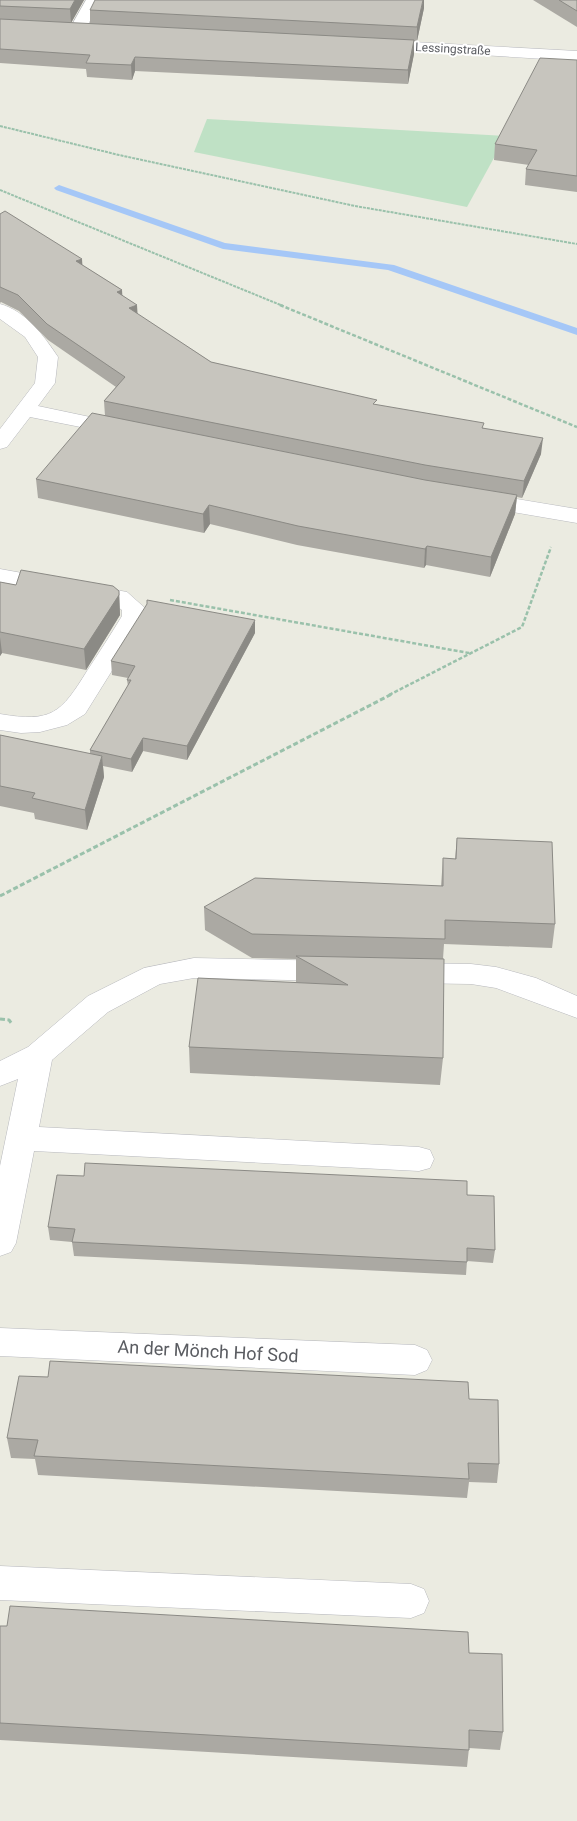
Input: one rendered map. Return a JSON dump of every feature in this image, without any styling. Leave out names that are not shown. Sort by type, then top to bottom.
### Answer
[{"type":"street","points":[[77,30],[94,0]]},
{"type":"street","points":[[58,29],[97,31]]},
{"type":"street","name":"Lessingstraße","points":[[362,44],[577,56]]},
{"type":"street","points":[[0,310],[32,334],[48,356],[45,383],[0,443]]},
{"type":"street","points":[[26,410],[143,434]]},
{"type":"street","points":[[461,497],[570,515]]},
{"type":"street","points":[[0,576],[118,597],[132,608],[134,616],[76,708],[65,717],[35,726],[0,722]]},
{"type":"street","points":[[0,1075],[38,1055],[98,1004],[154,975],[194,968],[481,975],[529,987],[577,1007]]},
{"type":"street","points":[[0,1243],[38,1055]]},
{"type":"street","points":[[21,1138],[419,1159]]},
{"type":"street","name":"An der Mönch Hof Sod","points":[[0,1342],[415,1360]]},
{"type":"street","points":[[0,1583],[411,1601]]},
{"type":"path","points":[[0,126],[120,155],[355,206],[577,244]]},
{"type":"path","points":[[0,190],[577,427]]},
{"type":"path","points":[[0,896],[522,627],[570,515]]},
{"type":"path","points":[[118,597],[139,594],[470,653]]},
{"type":"green space","points":[[207,119],[506,136],[467,207],[194,152]]},
{"type":"building","points":[[0,0],[75,0],[70,9],[0,6]]},
{"type":"building","points":[[95,0],[423,0],[417,27],[90,10]]},
{"type":"building","points":[[559,0],[577,0],[577,11]]},
{"type":"building","points":[[0,19],[414,40],[408,70],[135,57],[131,65],[86,63],[90,55],[0,49]]},
{"type":"building","points":[[540,58],[577,60],[577,176],[526,169],[537,150],[495,144]]},
{"type":"building","points":[[5,211],[82,259],[76,261],[122,290],[117,292],[137,305],[129,308],[211,362],[377,400],[373,404],[484,423],[482,428],[543,438],[524,481],[425,465],[104,401],[125,377],[47,324],[18,295],[0,287],[0,214]]},
{"type":"building","points":[[92,413],[425,480],[517,495],[491,557],[427,546],[425,549],[298,526],[209,505],[203,514],[36,479]]},
{"type":"building","points":[[21,570],[113,586],[119,591],[119,595],[84,649],[0,632],[0,582],[16,585]]},
{"type":"building","points":[[147,600],[255,620],[187,746],[143,738],[131,759],[90,750],[131,680],[127,680],[135,666],[111,661],[147,604]]},
{"type":"building","points":[[0,735],[102,756],[85,810],[32,798],[35,793],[0,786]]},
{"type":"building","points":[[457,838],[552,842],[555,924],[445,920],[445,939],[252,934],[204,907],[255,878],[443,886],[443,858],[456,859]]},
{"type":"building","points":[[296,956],[444,959],[443,1058],[189,1047],[198,978],[348,985]]},
{"type":"building","points":[[85,1163],[467,1181],[467,1195],[494,1196],[495,1250],[467,1248],[467,1262],[72,1242],[75,1229],[48,1227],[57,1175],[84,1176]]},
{"type":"building","points":[[50,1361],[468,1382],[469,1399],[498,1400],[499,1464],[468,1463],[469,1479],[34,1456],[38,1440],[7,1438],[19,1376],[48,1377]]},
{"type":"building","points":[[10,1606],[468,1632],[469,1653],[502,1654],[503,1732],[469,1730],[469,1750],[0,1723],[0,1626],[7,1626]]},
{"type":"waterway","points":[[59,188],[223,246],[390,267],[577,332]]}]
